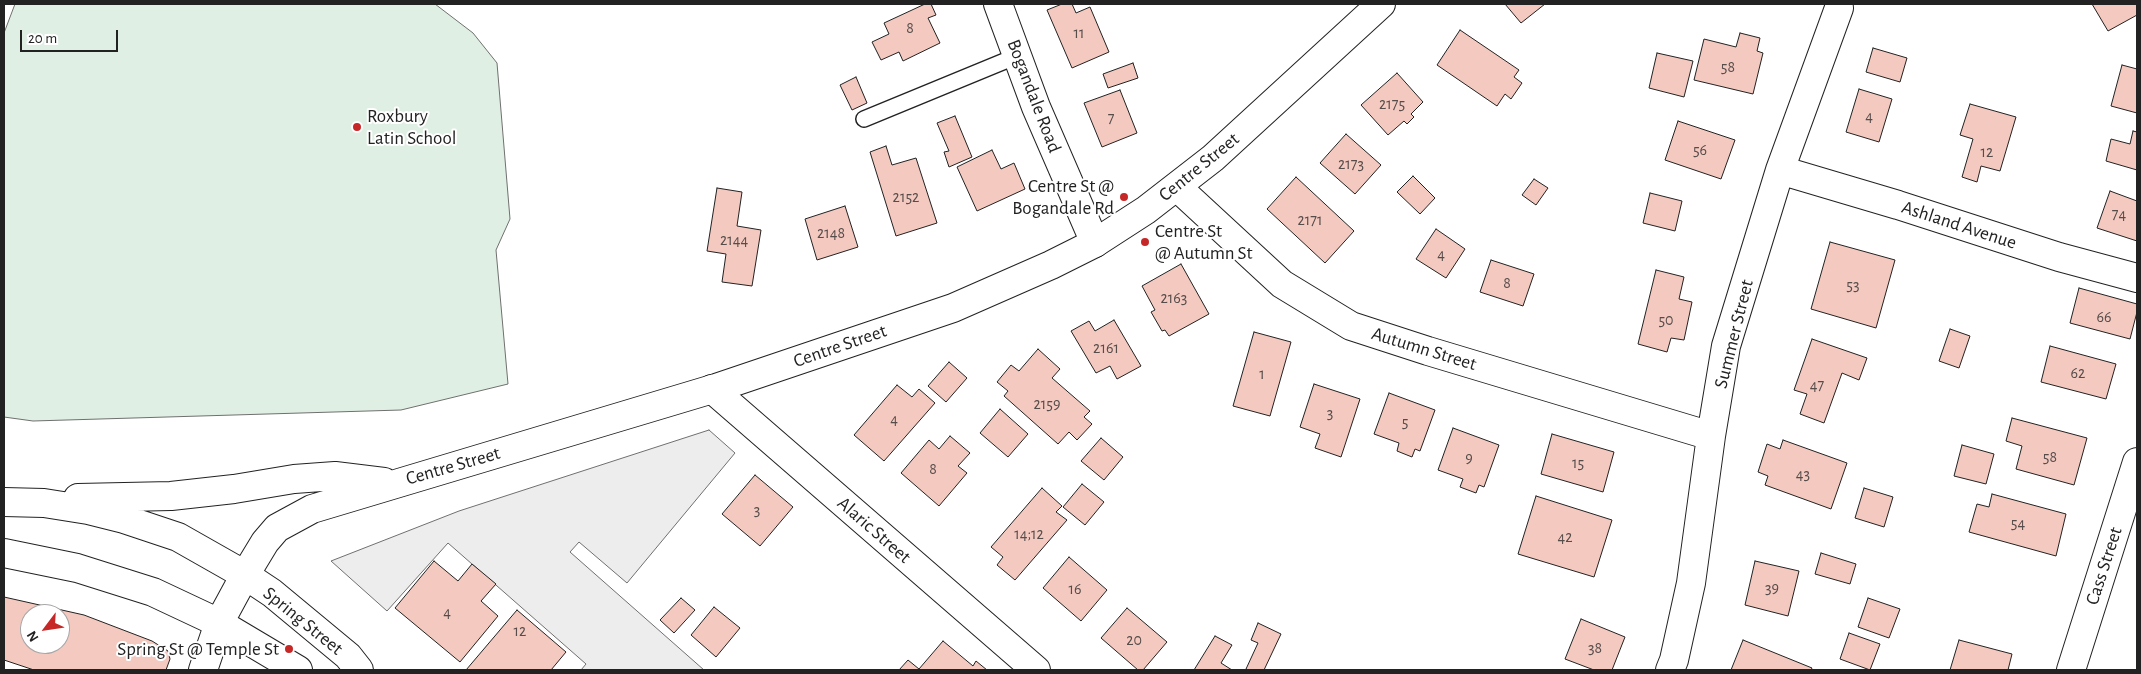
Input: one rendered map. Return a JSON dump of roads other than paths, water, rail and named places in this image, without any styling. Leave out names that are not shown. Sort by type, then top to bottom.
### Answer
[{"type":"street","name":"Bogandale Road","points":[[998,4],[1036,107],[1095,243]]},
{"type":"street","name":"Centre Street","points":[[203,670],[220,623],[244,575],[265,542],[277,528],[293,518],[332,502],[712,389],[953,308],[1024,278],[1095,243],[1177,187],[1269,108],[1381,4]]},
{"type":"street","name":"Summer Street","points":[[1670,670],[1674,660],[1691,583],[1711,436],[1726,346],[1780,170],[1839,8]]},
{"type":"street","name":"Ashland Avenue","points":[[1780,170],[1898,205],[2060,257],[2137,278]]},
{"type":"street","name":"Autumn Street","points":[[1177,187],[1282,284],[1351,326],[1711,436]]},
{"type":"street","name":"Alaric Street","points":[[712,389],[1036,670]]},
{"type":"street","name":"Cass Street","points":[[2070,670],[2137,462]]},
{"type":"street","points":[[4,502],[44,502],[89,497],[172,496],[234,489],[294,479],[335,476],[395,483]]},
{"type":"street","points":[[44,502],[124,519],[178,537],[244,575]]},
{"type":"street","points":[[4,553],[77,568],[152,592],[220,623],[298,670]]},
{"type":"street","name":"Spring Street","points":[[244,575],[285,603],[348,656],[359,670]]},
{"type":"lane","points":[[864,118],[1017,56]]},
{"type":"place","name":"Roxbury Latin School","points":[[357,127]]},
{"type":"place","name":"Centre St @ Bogandale Rd","points":[[1124,197]]},
{"type":"place","name":"Centre St @ Autumn St","points":[[1145,242]]},
{"type":"place","name":"Spring St @ Temple St","points":[[289,649]]}]
